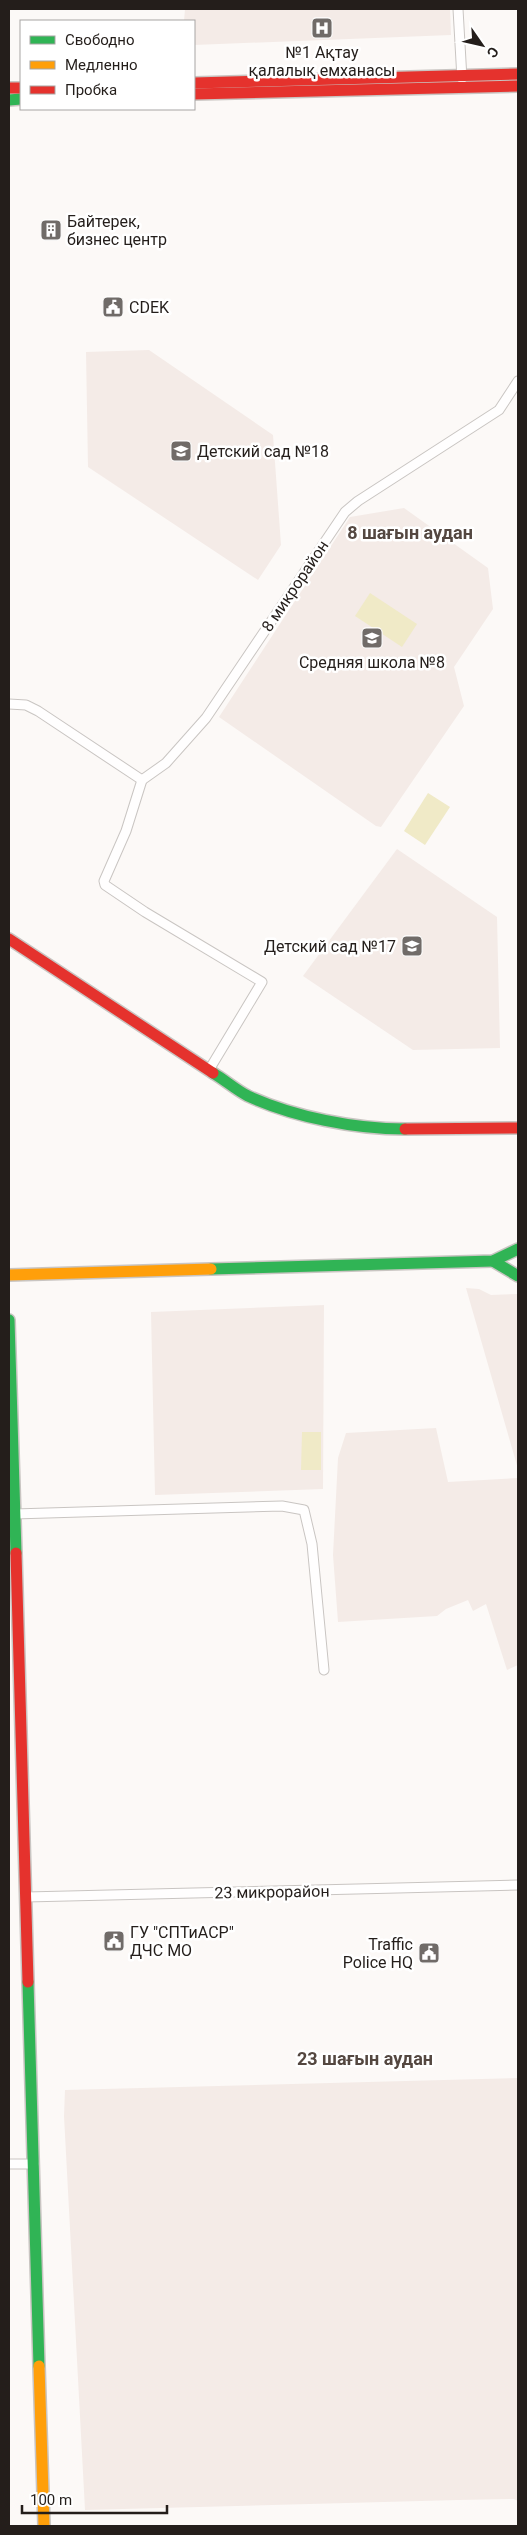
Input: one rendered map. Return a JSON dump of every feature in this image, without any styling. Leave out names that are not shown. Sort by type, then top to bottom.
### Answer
[{"type":"street","points":[[458,9],[462,81]]},
{"type":"street","points":[[195,94],[328,85],[462,81],[518,74]]},
{"type":"street","points":[[462,81],[518,86]]},
{"type":"street","points":[[195,83],[328,85]]},
{"type":"street","name":"8 микрорайон","points":[[142,780],[166,763],[206,718],[345,512],[358,501],[499,410],[518,381]]},
{"type":"street","points":[[9,704],[26,704],[38,710],[142,780],[126,831],[104,881],[105,886],[144,912],[262,982],[209,1070]]},
{"type":"street","points":[[9,939],[247,1095],[292,1113],[383,1129],[518,1128]]},
{"type":"street","points":[[9,1275],[493,1261],[518,1249]]},
{"type":"street","points":[[493,1261],[518,1276]]},
{"type":"street","points":[[9,1320],[44,2526]]},
{"type":"street","points":[[14,1514],[282,1506],[304,1510],[312,1544],[324,1670]]},
{"type":"street","name":"23 микрорайон","points":[[26,1897],[518,1885]]},
{"type":"street","points":[[9,2164],[34,2164]]},
{"type":"shaded area","name":"№1 Ақтау қалалық емханасы","points":[[185,9],[450,9],[451,35],[195,45],[195,20],[184,20]]},
{"type":"shaded area","name":"Детский сад №18","points":[[149,350],[273,435],[281,545],[258,580],[88,467],[86,352]]},
{"type":"shaded area","name":"Средняя школа №8","points":[[404,508],[488,568],[493,609],[454,667],[464,706],[381,827],[376,826],[219,717],[350,517]]},
{"type":"shaded area","points":[[370,593],[417,624],[402,647],[355,616]]},
{"type":"shaded area","points":[[428,793],[450,807],[425,845],[404,831]]},
{"type":"shaded area","name":"Детский сад №17","points":[[397,849],[497,917],[500,1048],[413,1050],[303,976]]},
{"type":"shaded area","points":[[466,1288],[479,1289],[491,1295],[518,1294],[518,1469]]},
{"type":"shaded area","points":[[324,1305],[323,1489],[155,1495],[151,1312]]},
{"type":"shaded area","points":[[436,1428],[448,1482],[518,1478],[518,1665],[507,1670],[486,1604],[473,1611],[468,1600],[446,1609],[437,1616],[338,1622],[333,1555],[338,1458],[346,1433]]},
{"type":"shaded area","points":[[302,1432],[321,1432],[321,1470],[301,1470]]},
{"type":"shaded area","points":[[518,2078],[518,2501],[514,2499],[458,2500],[85,2510],[64,2116],[65,2090]]},
{"type":"traffic: fast","points":[[9,100],[20,99]]},
{"type":"traffic: fast","points":[[213,1073],[248,1096],[305,1116],[366,1127],[405,1129]]},
{"type":"traffic: fast","points":[[211,1269],[493,1261],[518,1249]]},
{"type":"traffic: fast","points":[[493,1261],[518,1276]]},
{"type":"traffic: fast","points":[[9,1320],[16,1553]]},
{"type":"traffic: fast","points":[[28,1982],[39,2366]]},
{"type":"traffic: slow","points":[[9,1275],[211,1269]]},
{"type":"traffic: slow","points":[[39,2366],[44,2526]]},
{"type":"traffic: jam","points":[[195,83],[518,74]]},
{"type":"traffic: jam","points":[[195,94],[518,86]]},
{"type":"traffic: jam","points":[[9,88],[20,88]]},
{"type":"traffic: jam","points":[[9,939],[213,1073]]},
{"type":"traffic: jam","points":[[405,1129],[518,1128]]},
{"type":"traffic: jam","points":[[16,1553],[28,1982]]},
{"type":"place","name":"№1 Ақтау қалалық емханасы","points":[[322,28]]},
{"type":"place","name":"Байтерек, бизнес центр","points":[[51,230]]},
{"type":"place","name":"CDEK","points":[[113,307]]},
{"type":"place","name":"Детский сад №18","points":[[181,451]]},
{"type":"place","name":"Средняя школа №8","points":[[372,638]]},
{"type":"place","name":"Детский сад №17","points":[[412,946]]},
{"type":"place","name":"ГУ \"СПТиАСР\" ДЧС МО","points":[[114,1941]]},
{"type":"place","name":"Traffic Police HQ","points":[[429,1953]]},
{"type":"district","name":"8 шағын аудан","points":[[410,532]]},
{"type":"district","name":"23 шағын аудан","points":[[365,2058]]}]
